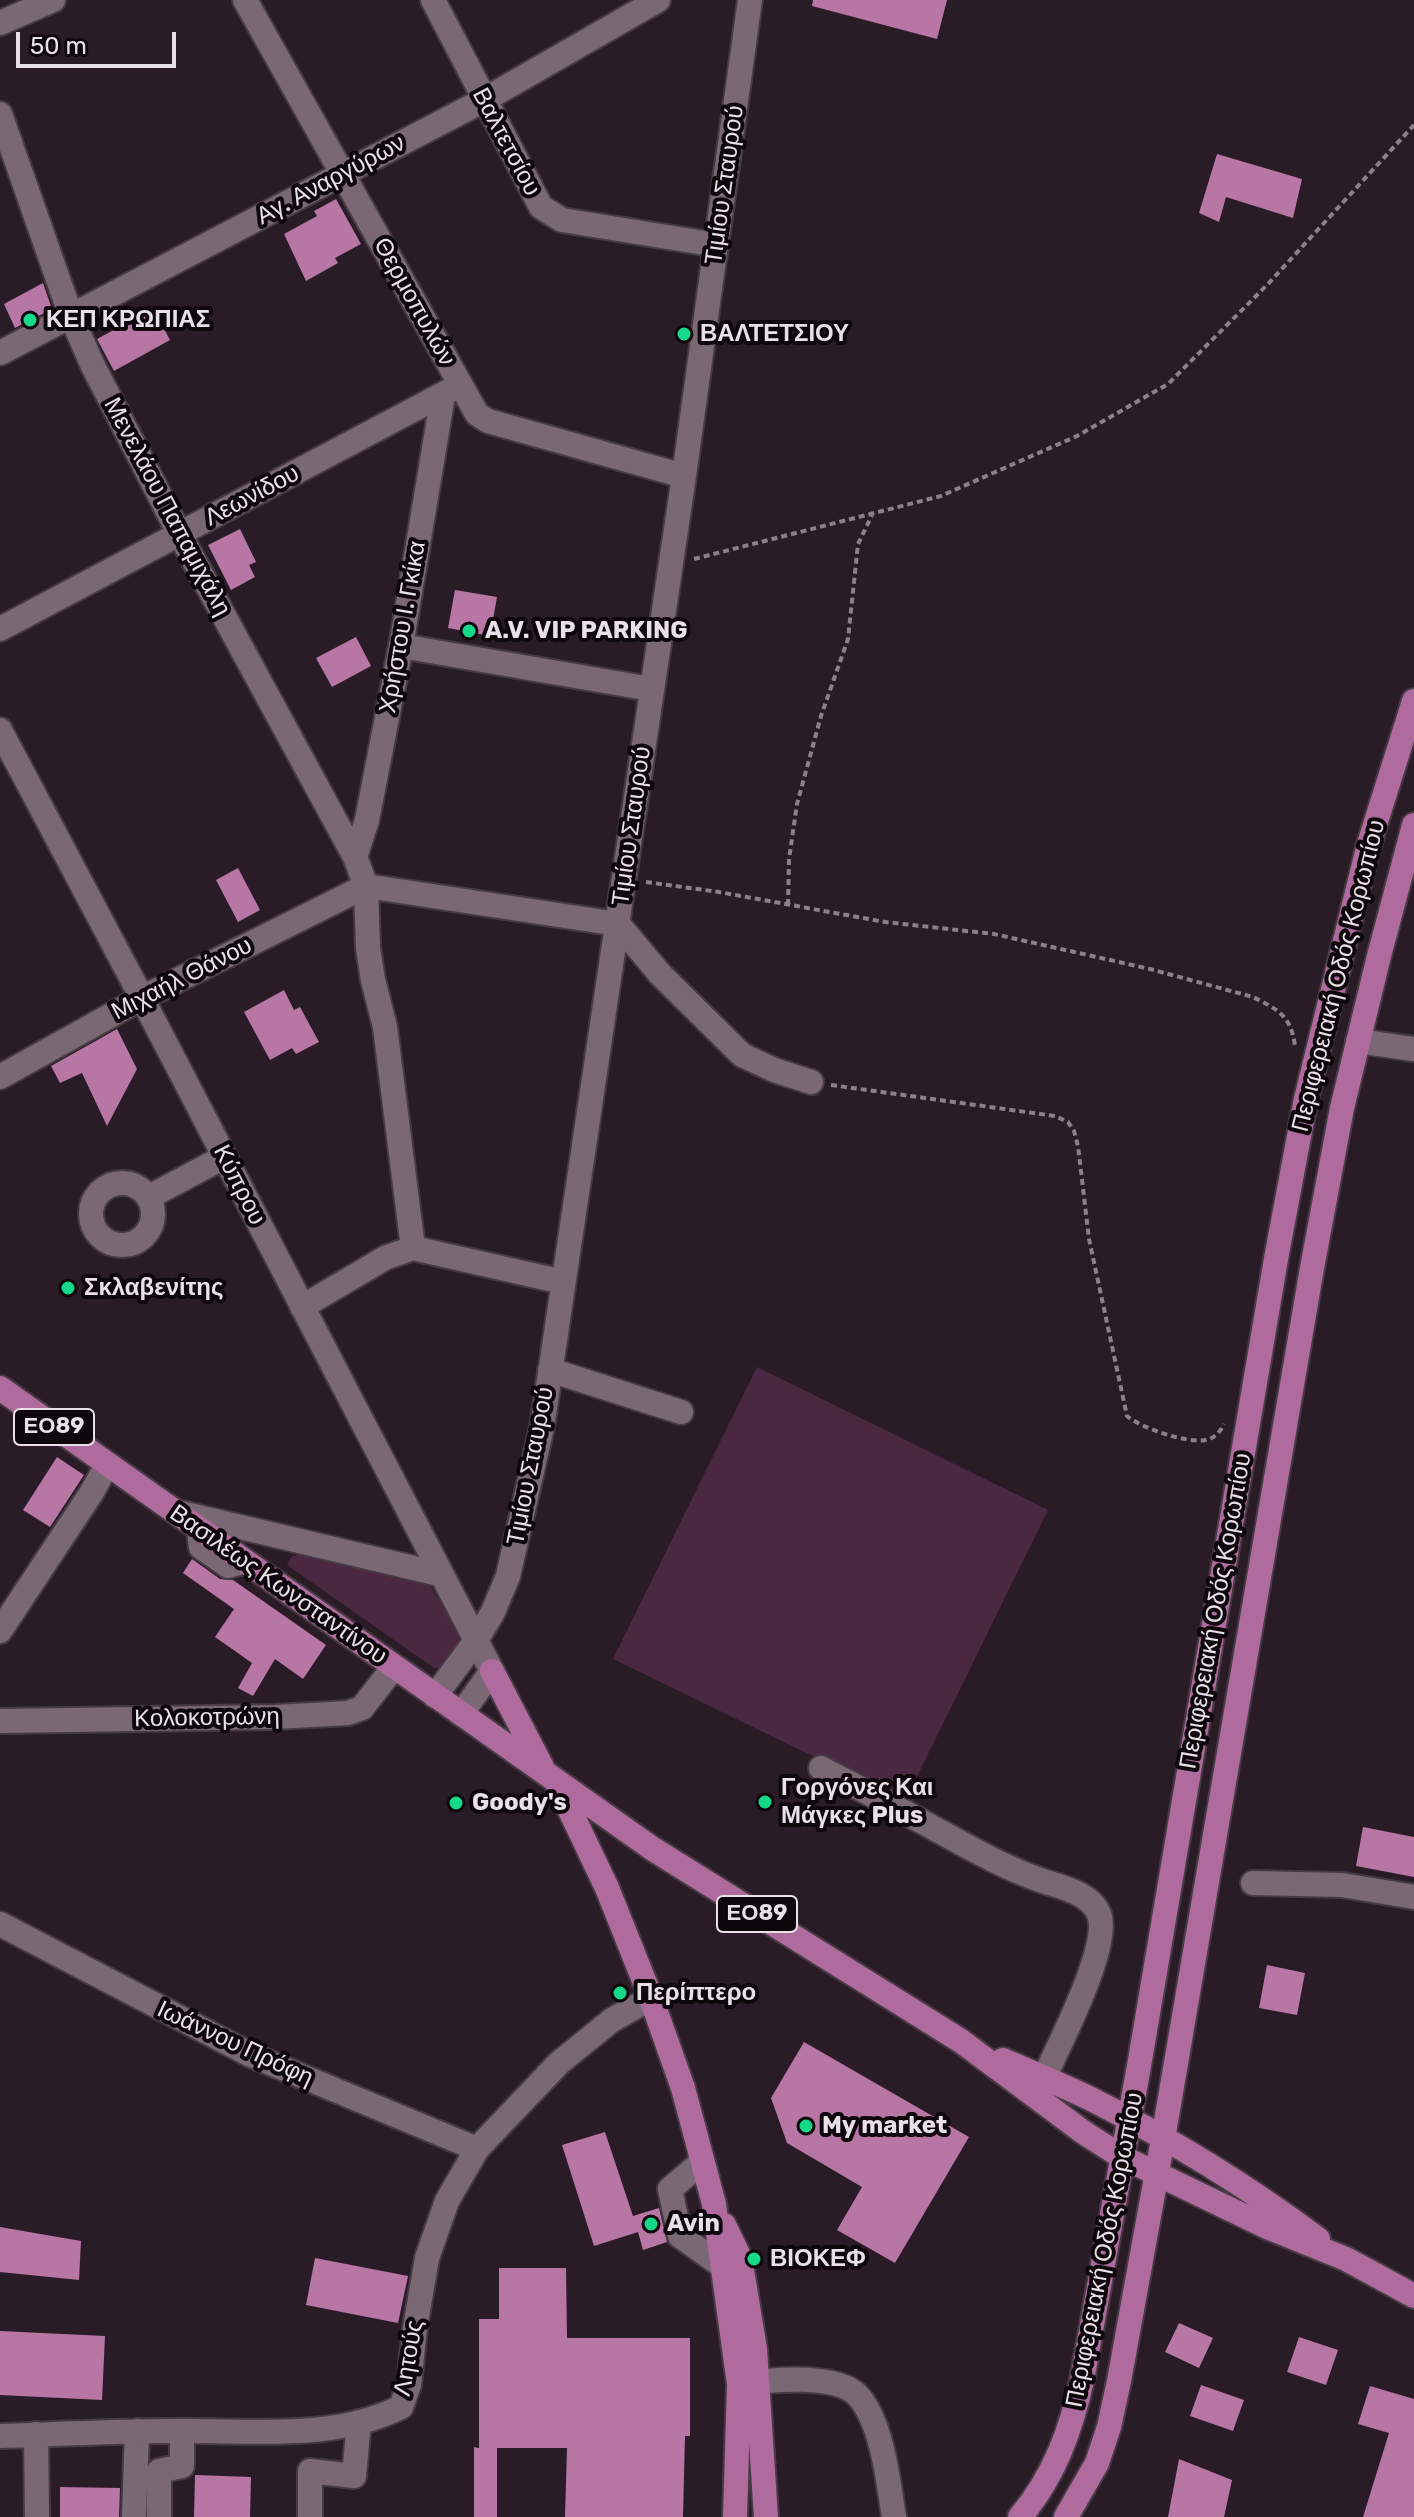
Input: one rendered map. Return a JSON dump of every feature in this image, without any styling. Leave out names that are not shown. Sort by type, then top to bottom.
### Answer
[{"type":"main road","name":"Περιφερειακή Οδός Κορωπίου","points":[[1020,2517],[1046,2480],[1063,2448],[1074,2416],[1129,2119],[1273,1275],[1306,1099],[1369,844],[1414,701]]},
{"type":"main road","name":"Περιφερειακή Οδός Κορωπίου","points":[[1066,2517],[1097,2463],[1109,2427],[1157,2175],[1342,1108],[1414,825]]},
{"type":"main road","name":"Βασιλέως Κωνσταντίνου","points":[[0,1388],[550,1777]]},
{"type":"main road","points":[[492,1671],[607,1888],[683,2088],[714,2204],[721,2265],[749,2383],[735,2517]]},
{"type":"main road","name":"ΕΟ89","points":[[550,1777],[653,1849],[961,2041],[1083,2132],[1122,2157],[1267,2227],[1346,2259],[1414,2296]]},
{"type":"main road","name":"ΕΟ89","points":[[961,2041],[1129,2119],[1201,2159],[1272,2204],[1346,2259]]},
{"type":"main road","points":[[714,2204],[740,2258],[749,2383],[766,2517]]},
{"type":"street","points":[[0,23],[53,0]]},
{"type":"street","name":"Θερμοπυλών","points":[[245,0],[342,175],[452,390],[488,421],[684,476]]},
{"type":"street","name":"Βαλτετσίου","points":[[433,0],[541,207],[562,220],[717,245]]},
{"type":"street","name":"Αγ. Αναργύρων","points":[[0,353],[484,100],[658,0]]},
{"type":"street","name":"Τιμίου Σταυρού","points":[[435,1696],[475,1642],[493,1612],[508,1576],[542,1427],[684,476],[750,0]]},
{"type":"street","name":"Μενελάου Παπαμιχάλη","points":[[0,114],[71,316],[92,364],[180,535],[355,857],[366,886],[370,959],[385,1027],[413,1248]]},
{"type":"street","name":"Λεωνίδου","points":[[0,629],[452,390]]},
{"type":"street","name":"Χρήστου Ι. Γκίκα","points":[[355,857],[367,820],[452,390]]},
{"type":"street","points":[[401,646],[651,689]]},
{"type":"street","name":"Κύπρου","points":[[0,730],[492,1671]]},
{"type":"street","points":[[366,886],[618,924],[660,974],[742,1055],[811,1082]]},
{"type":"street","name":"Μιχαήλ Θάνου","points":[[0,1077],[142,998],[366,886]]},
{"type":"street","points":[[1358,1041],[1414,1049]]},
{"type":"street","points":[[149,1197],[224,1157]]},
{"type":"street","points":[[302,1307],[385,1258],[413,1248],[563,1282]]},
{"type":"street","points":[[550,1370],[681,1412]]},
{"type":"street","points":[[0,1631],[107,1465]]},
{"type":"street","points":[[172,1511],[439,1574]]},
{"type":"street","name":"Κολοκοτρώνη","points":[[0,1721],[348,1713],[362,1708],[394,1667]]},
{"type":"street","points":[[461,1714],[492,1671]]},
{"type":"street","points":[[821,1768],[987,1858],[1090,1901],[1100,1915],[1101,1932],[1092,1968],[1044,2078]]},
{"type":"street","points":[[1253,1883],[1342,1885],[1414,1897]]},
{"type":"street","name":"Ιωάννου Πρόφη","points":[[0,1924],[251,2055],[477,2149]]},
{"type":"street","name":"Λητούς","points":[[0,2436],[137,2431],[321,2431],[379,2418],[401,2407],[409,2385],[427,2258],[447,2201],[477,2149],[559,2063],[612,2020],[651,1998]]},
{"type":"street","points":[[702,2162],[670,2189],[680,2236],[721,2265]]},
{"type":"street","points":[[749,2383],[809,2380],[842,2386],[858,2395],[874,2422],[894,2517]]},
{"type":"street","points":[[310,2517],[310,2471],[354,2476],[359,2422]]},
{"type":"street","points":[[134,2517],[137,2431]]},
{"type":"street","points":[[159,2517],[159,2471],[182,2466],[182,2431]]},
{"type":"street","points":[[36,2434],[37,2517]]},
{"type":"path","points":[[670,565],[941,496],[1077,436],[1168,384],[1268,284],[1414,125]]},
{"type":"path","points":[[788,905],[789,859],[797,804],[821,716],[848,639],[858,544],[872,515]]},
{"type":"path","points":[[624,879],[885,922],[994,934],[1150,969],[1253,997],[1282,1013],[1289,1023],[1294,1053]]},
{"type":"path","points":[[811,1082],[1055,1116],[1068,1122],[1078,1146],[1089,1239],[1127,1416],[1136,1424],[1202,1441],[1215,1436],[1228,1416]]},
{"type":"shaded area","points":[[757,1367],[1048,1510],[905,1801],[613,1659]]},
{"type":"shaded area","points":[[312,1553],[428,1582],[463,1641],[445,1667],[434,1668],[287,1565],[292,1556]]},
{"type":"building","points":[[813,0],[947,0],[937,39],[812,6]]},
{"type":"building","points":[[1217,154],[1302,179],[1293,218],[1226,197],[1219,222],[1199,213]]},
{"type":"building","points":[[336,199],[361,244],[335,258],[338,263],[306,281],[284,234],[317,216],[314,211]]},
{"type":"building","points":[[43,283],[52,309],[15,328],[4,304]]},
{"type":"building","points":[[149,311],[155,323],[160,321],[170,340],[114,371],[97,339]]},
{"type":"building","points":[[240,529],[256,562],[249,565],[255,577],[231,590],[208,545]]},
{"type":"building","points":[[455,590],[497,597],[490,636],[448,628]]},
{"type":"building","points":[[356,637],[371,666],[332,687],[316,658]]},
{"type":"building","points":[[238,868],[260,910],[238,922],[216,880]]},
{"type":"building","points":[[284,990],[294,1010],[300,1007],[319,1042],[296,1054],[292,1048],[270,1060],[244,1012]]},
{"type":"building","points":[[117,1029],[137,1069],[107,1126],[82,1073],[60,1083],[51,1066]]},
{"type":"building","points":[[57,1457],[84,1475],[50,1527],[23,1510]]},
{"type":"building","points":[[192,1559],[220,1579],[233,1580],[326,1645],[303,1679],[275,1659],[253,1696],[238,1688],[252,1663],[215,1637],[234,1609],[183,1573]]},
{"type":"building","points":[[1363,1827],[1414,1837],[1414,1877],[1356,1866]]},
{"type":"building","points":[[1267,1965],[1305,1973],[1297,2015],[1259,2008]]},
{"type":"building","points":[[804,2042],[969,2137],[895,2263],[837,2230],[862,2187],[787,2143],[771,2098]]},
{"type":"building","points":[[605,2132],[633,2216],[659,2208],[667,2242],[643,2250],[638,2232],[594,2246],[562,2145]]},
{"type":"building","points":[[0,2227],[81,2241],[79,2280],[0,2272]]},
{"type":"building","points":[[315,2258],[408,2276],[398,2323],[306,2305]]},
{"type":"building","points":[[499,2268],[566,2268],[567,2338],[690,2338],[690,2436],[685,2436],[683,2517],[565,2517],[567,2448],[497,2448],[497,2517],[474,2517],[474,2447],[479,2448],[479,2319],[499,2319]]},
{"type":"building","points":[[1179,2323],[1213,2338],[1199,2368],[1165,2352]]},
{"type":"building","points":[[0,2331],[105,2336],[102,2400],[0,2395]]},
{"type":"building","points":[[1299,2337],[1338,2350],[1326,2385],[1287,2372]]},
{"type":"building","points":[[1201,2385],[1244,2400],[1233,2431],[1190,2416]]},
{"type":"building","points":[[1370,2386],[1414,2399],[1414,2517],[1363,2517],[1389,2433],[1358,2424]]},
{"type":"building","points":[[1179,2459],[1232,2480],[1224,2517],[1168,2517]]},
{"type":"building","points":[[195,2475],[251,2477],[250,2517],[194,2517]]},
{"type":"building","points":[[60,2487],[120,2488],[119,2517],[60,2517]]},
{"type":"place","name":"ΚΕΠ ΚΡΩΠΙΑΣ","points":[[30,320]]},
{"type":"place","name":"ΒΑΛΤΕΤΣΙΟΥ","points":[[684,334]]},
{"type":"place","name":"A.V. VIP PARKING","points":[[469,631]]},
{"type":"place","name":"Σκλαβενίτης","points":[[68,1288]]},
{"type":"place","name":"Γοργόνες Και Μάγκες Plus","points":[[765,1802]]},
{"type":"place","name":"Goody's","points":[[456,1803]]},
{"type":"place","name":"Περίπτερο","points":[[620,1993]]},
{"type":"place","name":"My market","points":[[806,2126]]},
{"type":"place","name":"Avin","points":[[651,2224]]},
{"type":"place","name":"ΒΙΟΚΕΦ","points":[[754,2259]]}]
